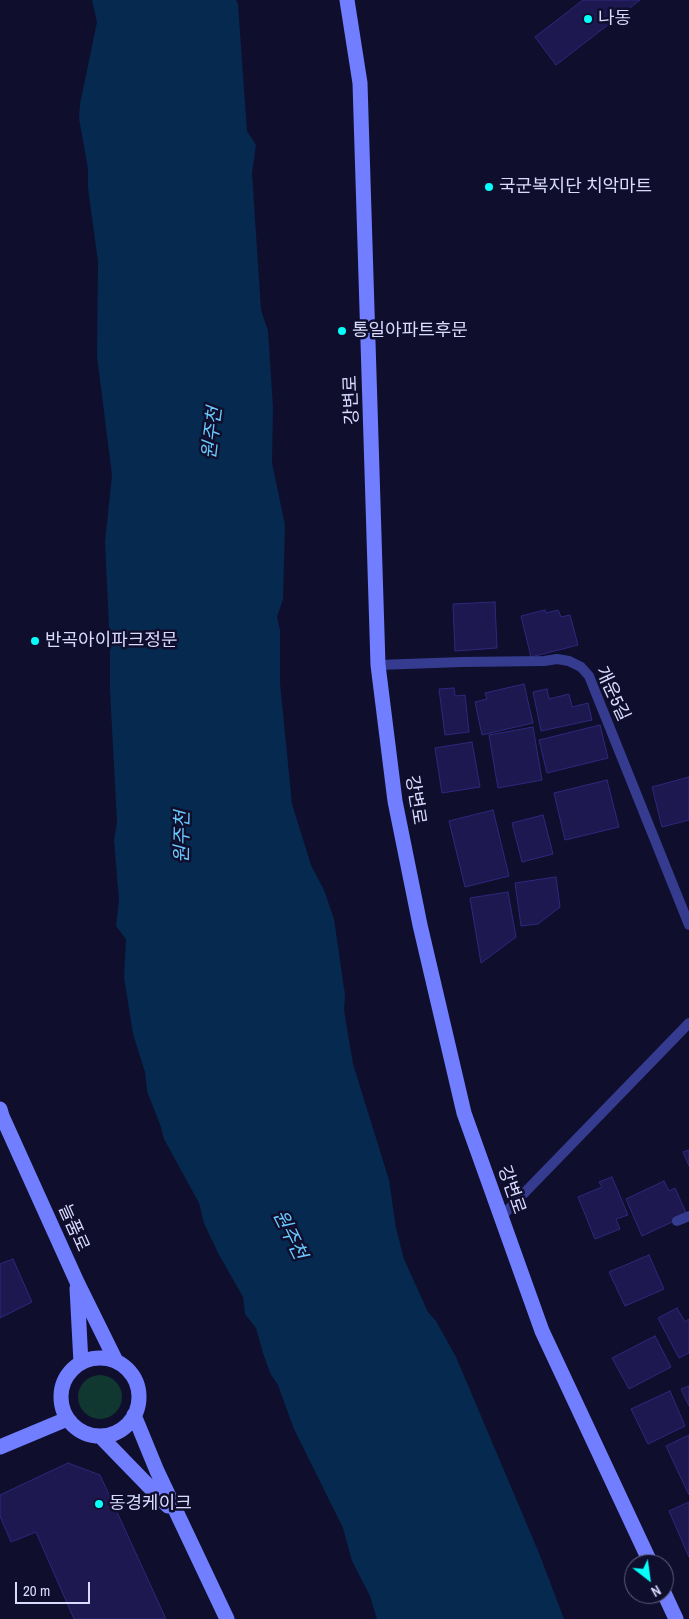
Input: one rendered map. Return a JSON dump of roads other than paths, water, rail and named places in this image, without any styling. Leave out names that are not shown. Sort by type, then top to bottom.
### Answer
[{"type":"street","name":"강변로","points":[[347,0],[360,84],[378,665],[395,801],[420,925],[464,1113],[542,1331],[646,1554]]},
{"type":"street","name":"늘품로","points":[[0,1109],[77,1282],[116,1362]]},
{"type":"street","points":[[77,1282],[81,1363]]},
{"type":"street","points":[[92,1358],[105,1358],[116,1362],[127,1368],[134,1378],[138,1390],[138,1403],[134,1415],[127,1426],[114,1433],[101,1437],[88,1434],[76,1428],[67,1418],[62,1406],[61,1393],[64,1381],[71,1370],[92,1358]]},
{"type":"street","points":[[134,1415],[157,1471],[228,1619]]},
{"type":"street","points":[[0,1447],[67,1418]]},
{"type":"street","points":[[101,1437],[178,1516]]},
{"type":"street","points":[[669,1604],[676,1619]]},
{"type":"lane","name":"개운5길","points":[[378,665],[544,661],[556,659],[569,661],[580,667],[589,676],[689,926]]},
{"type":"lane","points":[[501,1217],[689,1023]]},
{"type":"lane","points":[[677,1221],[689,1216]]},
{"type":"water","name":"원주천","points":[[92,0],[236,0],[238,4],[247,131],[256,145],[252,173],[261,310],[268,331],[273,407],[272,463],[285,525],[283,599],[277,617],[280,630],[280,683],[292,804],[311,865],[324,890],[334,919],[345,995],[344,1010],[353,1064],[389,1180],[396,1228],[404,1259],[428,1312],[436,1321],[456,1357],[539,1553],[564,1619],[377,1619],[370,1596],[352,1561],[343,1528],[294,1429],[278,1385],[270,1373],[256,1328],[245,1314],[243,1297],[218,1253],[204,1223],[199,1203],[164,1139],[147,1091],[145,1072],[133,1034],[124,977],[126,939],[116,926],[119,901],[114,840],[117,823],[105,542],[112,475],[97,356],[98,262],[88,188],[88,169],[79,118],[80,104],[97,22]]},
{"type":"place","name":"나동","points":[[588,19]]},
{"type":"place","name":"국군복지단 치악마트","points":[[489,187]]},
{"type":"place","name":"통일아파트후문","points":[[342,331]]},
{"type":"place","name":"반곡아이파크정문","points":[[35,641]]},
{"type":"place","name":"동경케이크","points":[[99,1504]]}]
